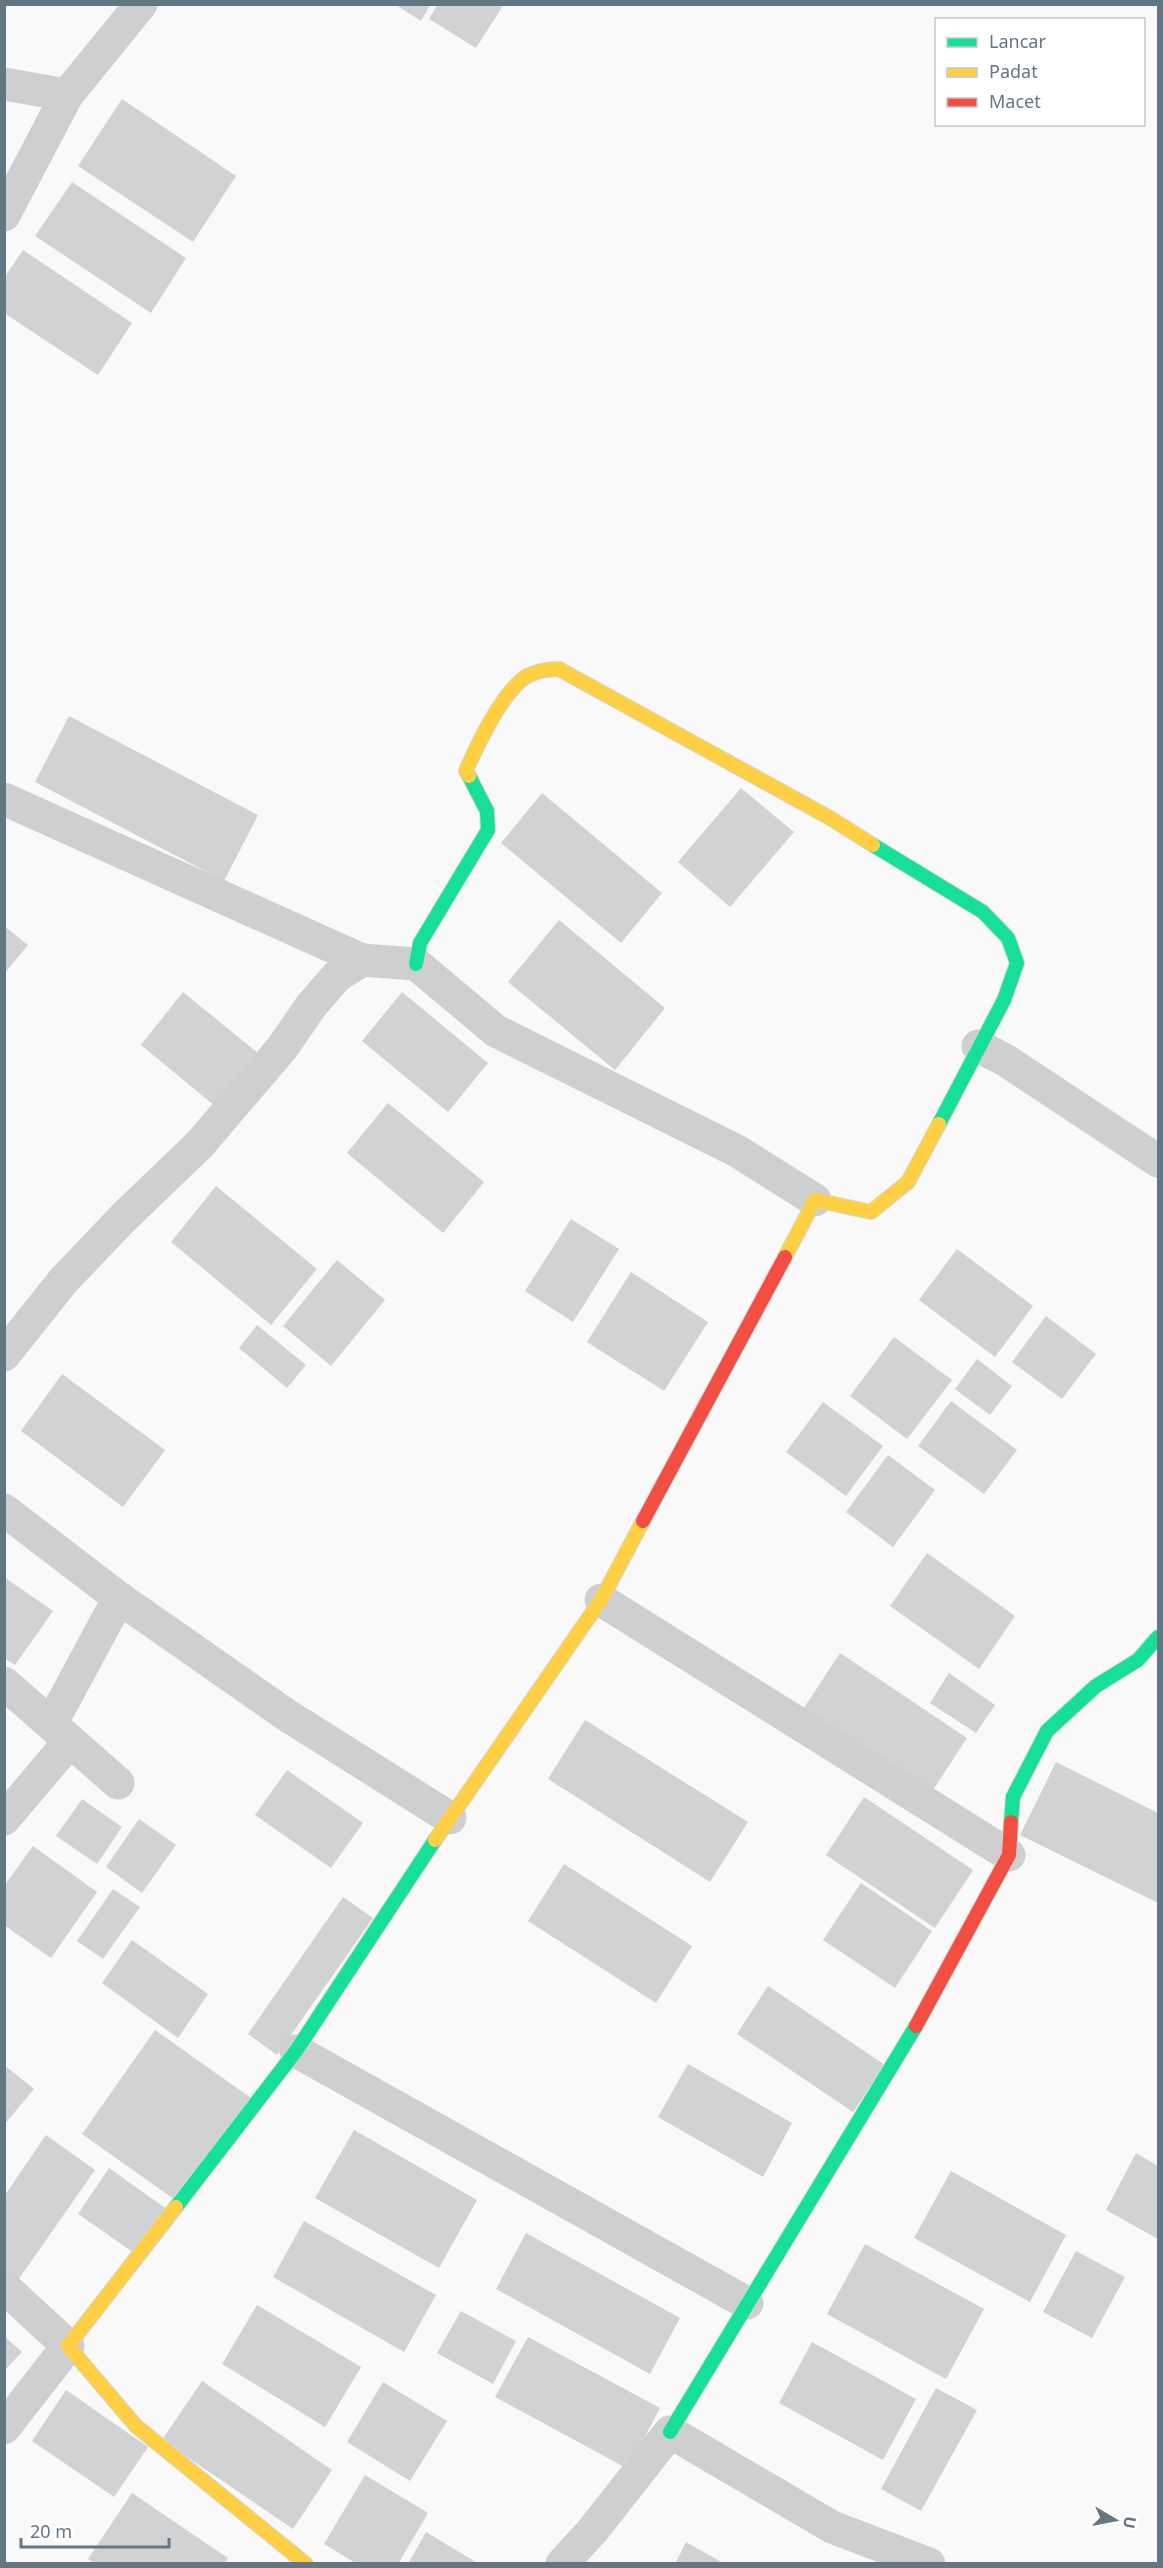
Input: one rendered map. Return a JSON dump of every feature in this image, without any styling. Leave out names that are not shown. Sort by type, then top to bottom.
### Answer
[{"type":"street","points":[[4,215],[67,95],[141,4]]},
{"type":"street","points":[[4,84],[67,95]]},
{"type":"street","points":[[4,799],[363,960],[416,964],[496,1031],[737,1151],[815,1200],[871,1212],[908,1182],[1004,1000],[1017,963],[1008,938],[983,912],[830,818],[559,669],[544,669],[521,680],[473,754],[466,771],[487,811],[488,830],[420,943],[416,964]]},
{"type":"street","points":[[4,1354],[63,1281],[122,1219],[200,1144],[282,1048],[311,1006],[337,976],[363,960]]},
{"type":"street","points":[[978,1046],[1005,1060],[1158,1161]]},
{"type":"street","points":[[4,2428],[296,2051],[450,1818],[601,1600],[815,1200]]},
{"type":"street","points":[[4,1510],[119,1598],[288,1716],[450,1818]]},
{"type":"street","points":[[4,1819],[60,1732],[119,1598]]},
{"type":"street","points":[[601,1600],[1009,1855]]},
{"type":"street","points":[[562,2564],[593,2530],[670,2432],[906,2045],[1009,1855],[1012,1797],[1047,1731],[1096,1686],[1138,1660],[1158,1637]]},
{"type":"street","points":[[4,1683],[118,1783]]},
{"type":"street","points":[[296,2051],[747,2303]]},
{"type":"street","points":[[4,2287],[68,2346],[136,2426],[306,2564]]},
{"type":"street","points":[[670,2432],[832,2527],[929,2564]]},
{"type":"building","points":[[394,4],[431,4],[421,21]]},
{"type":"building","points":[[438,4],[504,4],[476,48],[429,19]]},
{"type":"building","points":[[122,99],[236,176],[193,242],[78,166]]},
{"type":"building","points":[[72,182],[186,258],[151,313],[35,236]]},
{"type":"building","points":[[23,250],[132,323],[98,375],[4,313],[4,278]]},
{"type":"building","points":[[69,716],[258,815],[224,881],[35,782]]},
{"type":"building","points":[[741,788],[794,832],[730,907],[678,862]]},
{"type":"building","points":[[542,793],[662,893],[621,943],[501,843]]},
{"type":"building","points":[[559,920],[665,1008],[615,1070],[508,982]]},
{"type":"building","points":[[4,926],[28,945],[4,974]]},
{"type":"building","points":[[183,992],[264,1058],[221,1111],[141,1045]]},
{"type":"building","points":[[402,992],[488,1063],[448,1112],[362,1041]]},
{"type":"building","points":[[388,1103],[484,1182],[443,1233],[347,1153]]},
{"type":"building","points":[[216,1186],[317,1269],[271,1325],[171,1242]]},
{"type":"building","points":[[571,1219],[619,1249],[573,1322],[525,1291]]},
{"type":"building","points":[[957,1249],[1033,1306],[995,1357],[919,1300]]},
{"type":"building","points":[[337,1260],[385,1300],[331,1366],[283,1326]]},
{"type":"building","points":[[631,1272],[708,1322],[664,1391],[587,1342]]},
{"type":"building","points":[[1046,1316],[1096,1354],[1062,1399],[1012,1362]]},
{"type":"building","points":[[257,1325],[306,1365],[287,1388],[239,1348]]},
{"type":"building","points":[[894,1337],[952,1380],[907,1439],[850,1396]]},
{"type":"building","points":[[977,1359],[1012,1386],[990,1415],[955,1389]]},
{"type":"building","points":[[62,1374],[165,1450],[123,1507],[21,1431]]},
{"type":"building","points":[[951,1401],[1017,1450],[984,1494],[918,1446]]},
{"type":"building","points":[[823,1402],[883,1446],[846,1496],[786,1452]]},
{"type":"building","points":[[888,1455],[935,1490],[893,1547],[846,1512]]},
{"type":"building","points":[[927,1553],[1015,1616],[979,1669],[890,1606]]},
{"type":"building","points":[[4,1577],[53,1611],[15,1665],[4,1658]]},
{"type":"building","points":[[840,1653],[967,1738],[927,1799],[800,1714]]},
{"type":"building","points":[[949,1673],[995,1705],[976,1733],[930,1703]]},
{"type":"building","points":[[585,1720],[748,1822],[710,1882],[548,1779]]},
{"type":"building","points":[[1056,1762],[1158,1813],[1158,1903],[1020,1835]]},
{"type":"building","points":[[287,1770],[363,1823],[331,1868],[255,1815]]},
{"type":"building","points":[[864,1797],[973,1870],[935,1928],[826,1855]]},
{"type":"building","points":[[82,1799],[122,1827],[97,1864],[56,1836]]},
{"type":"building","points":[[139,1819],[176,1845],[142,1893],[106,1867]]},
{"type":"building","points":[[33,1846],[97,1892],[51,1958],[4,1925],[4,1886]]},
{"type":"building","points":[[564,1864],[692,1946],[656,2003],[528,1921]]},
{"type":"building","points":[[861,1883],[932,1931],[895,1988],[823,1940]]},
{"type":"building","points":[[113,1889],[140,1907],[103,1959],[77,1941]]},
{"type":"building","points":[[343,1897],[373,1918],[277,2055],[248,2034]]},
{"type":"building","points":[[132,1940],[208,1994],[178,2038],[102,1983]]},
{"type":"building","points":[[768,1986],[885,2065],[853,2112],[737,2034]]},
{"type":"building","points":[[155,2030],[251,2098],[178,2202],[82,2134]]},
{"type":"building","points":[[688,2064],[792,2123],[763,2177],[658,2117]]},
{"type":"building","points":[[4,2065],[34,2089],[4,2125]]},
{"type":"building","points":[[354,2130],[477,2200],[439,2268],[315,2198]]},
{"type":"building","points":[[46,2135],[95,2170],[16,2283],[5,2275],[5,2195]]},
{"type":"building","points":[[1136,2153],[1158,2166],[1158,2239],[1106,2210]]},
{"type":"building","points":[[109,2168],[168,2210],[137,2255],[78,2214]]},
{"type":"building","points":[[951,2171],[1066,2235],[1030,2302],[914,2238]]},
{"type":"building","points":[[304,2221],[436,2295],[404,2352],[273,2277]]},
{"type":"building","points":[[526,2233],[680,2318],[650,2374],[496,2289]]},
{"type":"building","points":[[865,2244],[984,2309],[946,2379],[827,2314]]},
{"type":"building","points":[[1076,2251],[1125,2277],[1092,2338],[1043,2312]]},
{"type":"building","points":[[257,2305],[361,2367],[325,2427],[222,2364]]},
{"type":"building","points":[[461,2311],[516,2341],[493,2384],[437,2353]]},
{"type":"building","points":[[4,2336],[22,2352],[4,2371]]},
{"type":"building","points":[[528,2337],[660,2408],[628,2469],[495,2397]]},
{"type":"building","points":[[812,2342],[916,2399],[883,2460],[779,2403]]},
{"type":"building","points":[[202,2381],[332,2470],[293,2529],[162,2440]]},
{"type":"building","points":[[383,2382],[447,2421],[410,2481],[347,2442]]},
{"type":"building","points":[[936,2388],[977,2410],[921,2511],[881,2489]]},
{"type":"building","points":[[66,2390],[148,2447],[114,2497],[32,2441]]},
{"type":"building","points":[[365,2475],[428,2513],[398,2564],[357,2564],[324,2544]]},
{"type":"building","points":[[132,2493],[228,2558],[224,2564],[95,2564],[88,2559]]},
{"type":"building","points":[[426,2532],[479,2564],[408,2564]]},
{"type":"building","points":[[686,2542],[725,2564],[675,2564]]},
{"type":"traffic: fast","points":[[416,964],[420,943],[488,830],[487,811],[469,776]]},
{"type":"traffic: fast","points":[[873,845],[983,912],[1008,938],[1017,963],[1004,1000],[939,1124]]},
{"type":"traffic: fast","points":[[1011,1822],[1013,1797],[1047,1731],[1096,1686],[1138,1660],[1158,1637]]},
{"type":"traffic: fast","points":[[176,2207],[296,2051],[435,1840]]},
{"type":"traffic: fast","points":[[670,2432],[916,2026]]},
{"type":"traffic: slow","points":[[469,776],[466,771],[477,747],[500,706],[518,683],[535,673],[559,669],[830,818],[873,845]]},
{"type":"traffic: slow","points":[[785,1257],[815,1200],[871,1212],[908,1182],[939,1124]]},
{"type":"traffic: slow","points":[[435,1840],[601,1600],[643,1521]]},
{"type":"traffic: slow","points":[[176,2207],[68,2346],[136,2426],[306,2564]]},
{"type":"traffic: jam","points":[[643,1521],[785,1257]]},
{"type":"traffic: jam","points":[[916,2026],[1009,1855],[1011,1822]]}]
